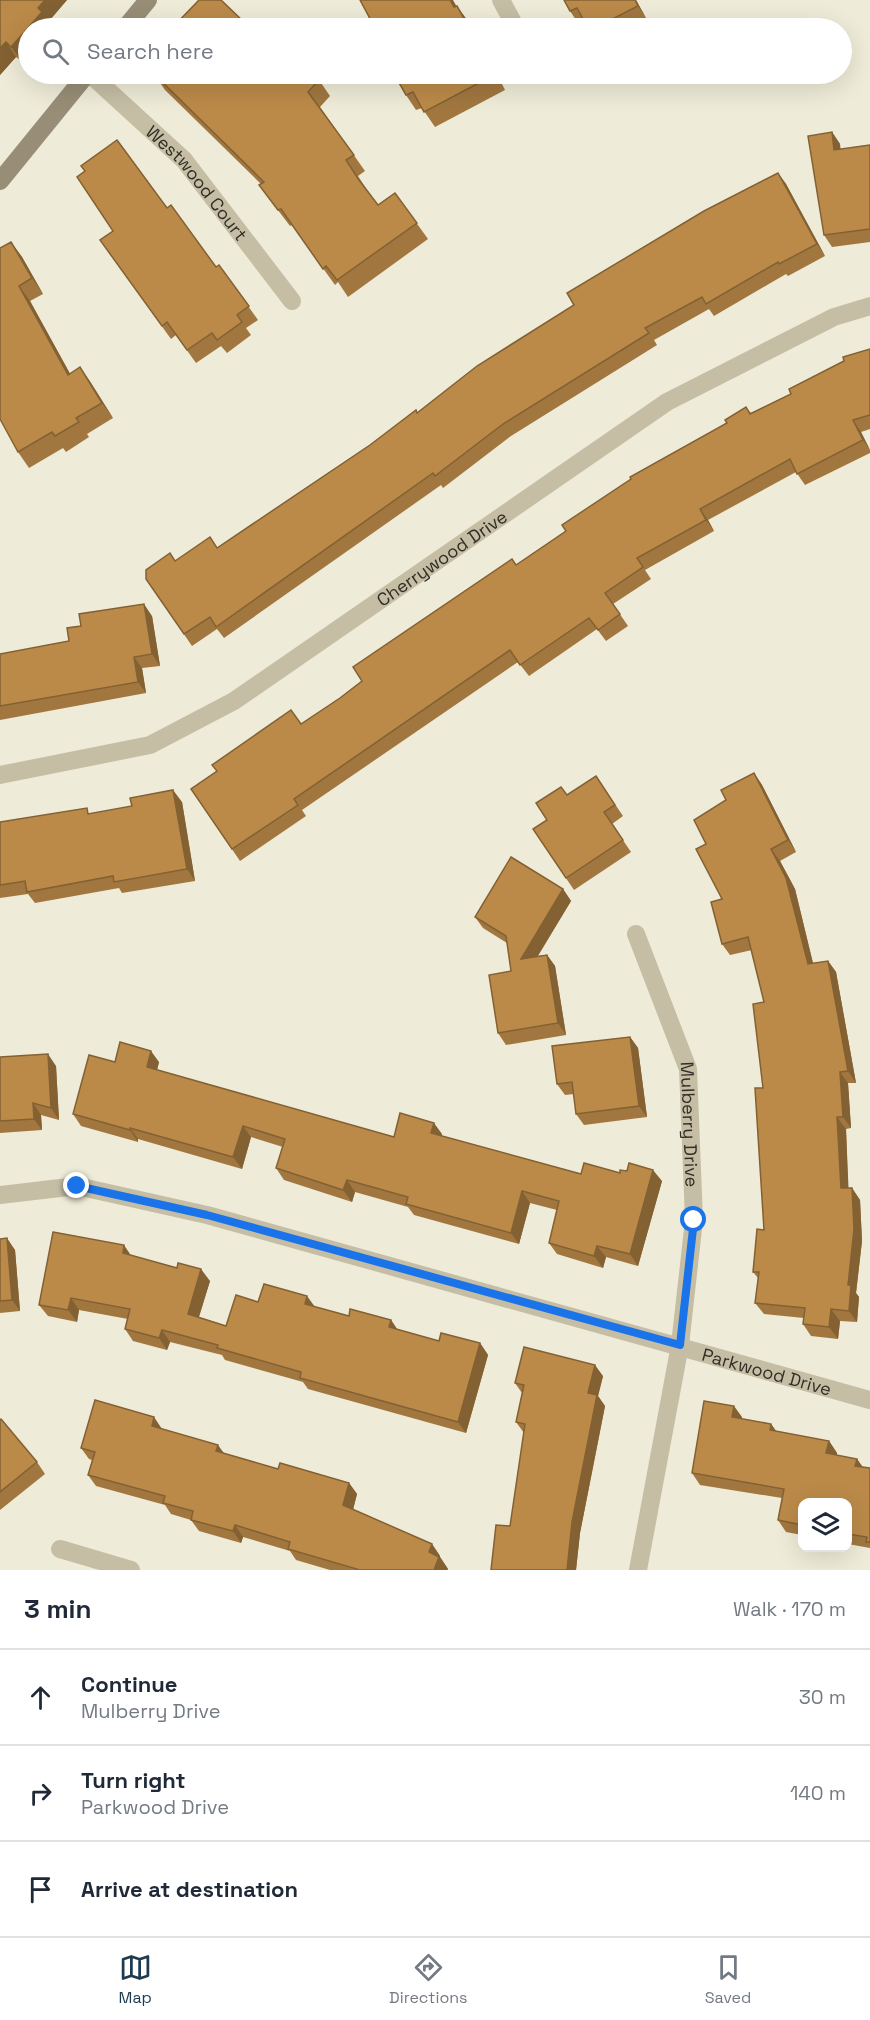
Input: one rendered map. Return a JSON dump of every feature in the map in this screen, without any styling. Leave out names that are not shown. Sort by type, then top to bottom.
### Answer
[{"type":"street","points":[[133,18],[148,0]]},
{"type":"street","points":[[501,0],[511,18]]},
{"type":"street","points":[[0,181],[81,84]]},
{"type":"street","name":"Westwood Court","points":[[100,84],[184,160],[292,301]]},
{"type":"street","name":"Cherrywood Drive","points":[[0,775],[150,745],[234,701],[667,402],[834,317],[870,306]]},
{"type":"street","name":"Mulberry Drive","points":[[636,934],[688,1069],[694,1220],[680,1345],[638,1570]]},
{"type":"street","name":"Parkwood Drive","points":[[0,1194],[77,1186],[196,1212],[680,1345],[870,1400]]},
{"type":"street","points":[[60,1549],[131,1570]]},
{"type":"building","points":[[0,0],[45,0],[38,8],[42,12],[37,18],[18,18],[18,39],[11,47],[6,42],[0,48]]},
{"type":"building","points":[[199,0],[221,0],[240,18],[182,18]]},
{"type":"building","points":[[360,0],[450,0],[454,7],[457,6],[464,18],[370,18]]},
{"type":"building","points":[[564,0],[635,0],[638,6],[615,18],[582,18],[577,8],[570,11]]},
{"type":"building","points":[[164,84],[315,84],[308,92],[354,155],[346,160],[359,180],[378,205],[395,193],[417,223],[337,280],[326,266],[323,269],[281,209],[278,210],[259,185],[264,182]]},
{"type":"building","points":[[400,84],[477,84],[424,112],[413,92],[406,95]]},
{"type":"building","points":[[832,132],[834,150],[870,145],[870,229],[824,235],[808,136]]},
{"type":"building","points":[[117,140],[167,208],[171,205],[216,267],[219,265],[249,306],[237,315],[242,322],[217,340],[212,333],[187,350],[167,322],[162,326],[100,240],[113,231],[77,177],[85,171],[81,166]]},
{"type":"building","points":[[778,173],[817,244],[779,264],[778,262],[706,304],[702,297],[645,328],[649,333],[503,424],[435,476],[433,473],[216,627],[210,617],[184,634],[146,579],[146,570],[170,553],[175,561],[210,537],[217,548],[370,445],[416,410],[417,413],[477,366],[574,305],[567,293],[704,211]]},
{"type":"building","points":[[11,242],[32,278],[19,286],[68,375],[80,367],[102,403],[76,418],[79,422],[55,436],[52,432],[18,452],[0,419],[0,248]]},
{"type":"building","points":[[870,349],[870,415],[853,420],[863,440],[797,474],[790,459],[700,509],[706,520],[637,558],[643,567],[605,593],[620,614],[598,630],[589,618],[520,665],[510,650],[294,799],[298,805],[232,849],[191,789],[217,771],[212,765],[291,710],[301,724],[340,698],[362,681],[353,667],[512,559],[516,565],[566,531],[562,525],[631,479],[630,477],[727,423],[725,420],[746,407],[750,414],[791,394],[789,389],[844,361],[843,357]]},
{"type":"building","points":[[144,604],[152,654],[134,657],[138,682],[0,706],[0,654],[69,641],[67,628],[81,626],[79,614]]},
{"type":"building","points":[[754,773],[788,840],[771,849],[786,878],[808,964],[828,961],[848,1071],[840,1072],[843,1117],[837,1117],[841,1188],[852,1188],[854,1229],[848,1285],[851,1285],[849,1311],[831,1309],[829,1327],[803,1324],[805,1308],[755,1303],[759,1272],[753,1272],[757,1229],[764,1230],[755,1088],[763,1088],[753,1004],[764,1002],[748,937],[722,944],[711,902],[722,899],[696,849],[706,844],[694,820],[726,800],[721,790]]},
{"type":"building","points":[[596,776],[615,805],[604,812],[623,840],[566,878],[533,829],[547,820],[536,803],[561,787],[567,795]]},
{"type":"building","points":[[173,790],[187,869],[114,882],[113,876],[27,892],[25,881],[0,885],[0,822],[87,808],[88,814],[132,806],[130,798]]},
{"type":"building","points":[[511,857],[563,889],[521,959],[547,955],[558,1023],[498,1033],[489,975],[511,971],[506,936],[475,917]]},
{"type":"building","points":[[630,1037],[639,1106],[576,1114],[572,1082],[557,1084],[552,1046]]},
{"type":"building","points":[[120,1042],[151,1051],[147,1067],[394,1137],[400,1113],[434,1123],[431,1133],[581,1174],[584,1163],[620,1173],[620,1170],[627,1171],[629,1163],[653,1170],[630,1254],[597,1246],[594,1256],[549,1243],[559,1201],[522,1191],[511,1233],[406,1204],[408,1197],[347,1180],[343,1190],[276,1168],[285,1139],[243,1126],[233,1157],[73,1114],[89,1055],[115,1062]]},
{"type":"building","points":[[48,1054],[51,1108],[33,1103],[34,1119],[0,1121],[0,1057]]},
{"type":"building","points":[[53,1232],[124,1245],[123,1253],[177,1268],[178,1263],[201,1269],[188,1314],[226,1326],[236,1295],[258,1302],[264,1284],[307,1296],[305,1304],[349,1316],[350,1309],[391,1320],[389,1327],[439,1341],[441,1333],[480,1343],[458,1422],[300,1378],[301,1372],[217,1348],[218,1345],[162,1330],[159,1338],[125,1329],[130,1309],[71,1298],[68,1310],[39,1305]]},
{"type":"building","points":[[7,1238],[12,1300],[0,1301],[0,1239]]},
{"type":"building","points":[[524,1347],[595,1365],[588,1393],[597,1395],[572,1522],[567,1570],[491,1570],[496,1525],[510,1526],[525,1424],[516,1422],[524,1385],[515,1383]]},
{"type":"building","points":[[95,1400],[154,1417],[152,1426],[218,1445],[216,1451],[278,1469],[280,1463],[349,1483],[343,1505],[432,1544],[429,1552],[439,1557],[434,1570],[356,1570],[288,1549],[290,1542],[235,1525],[233,1531],[191,1520],[193,1511],[163,1503],[165,1496],[88,1475],[95,1452],[81,1448]]},
{"type":"building","points":[[704,1401],[734,1406],[732,1417],[771,1424],[770,1430],[829,1441],[826,1453],[857,1459],[855,1466],[870,1468],[870,1542],[866,1542],[867,1537],[852,1535],[852,1498],[798,1498],[798,1524],[778,1520],[784,1489],[692,1473]]},
{"type":"building","points":[[0,1420],[37,1462],[0,1492]]},
{"type":"route","points":[[77,1186],[207,1215],[680,1345],[694,1220]]}]
